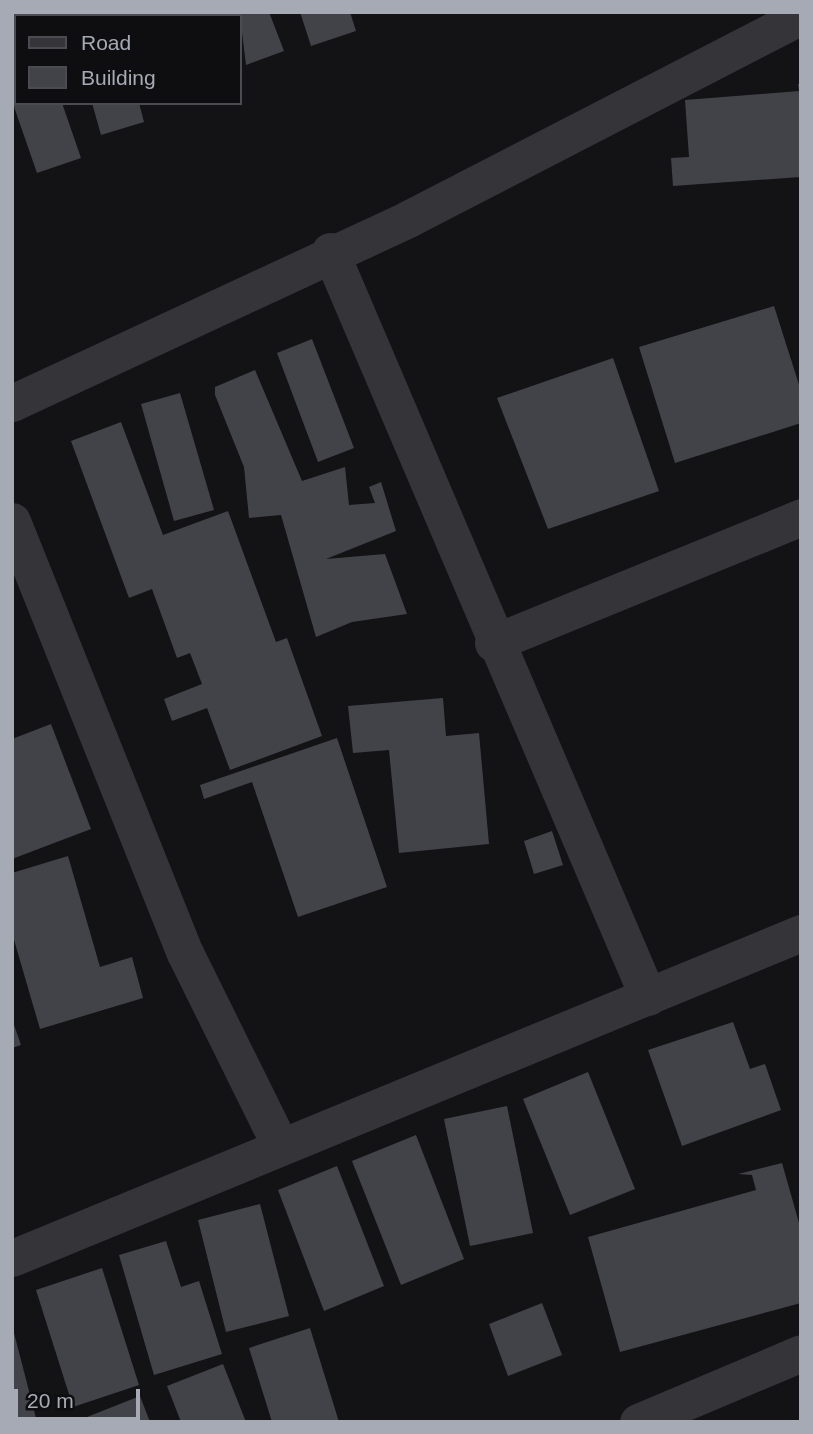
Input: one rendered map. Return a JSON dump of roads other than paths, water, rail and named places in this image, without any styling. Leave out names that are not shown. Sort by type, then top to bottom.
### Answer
[{"type":"street","points":[[12,403],[330,251],[408,219],[801,16]]},
{"type":"street","points":[[330,251],[493,643],[648,997]]},
{"type":"street","points":[[493,643],[801,517]]},
{"type":"street","points":[[12,521],[185,953],[281,1147]]},
{"type":"street","points":[[12,1258],[801,933]]},
{"type":"street","points":[[638,1422],[801,1353]]}]
